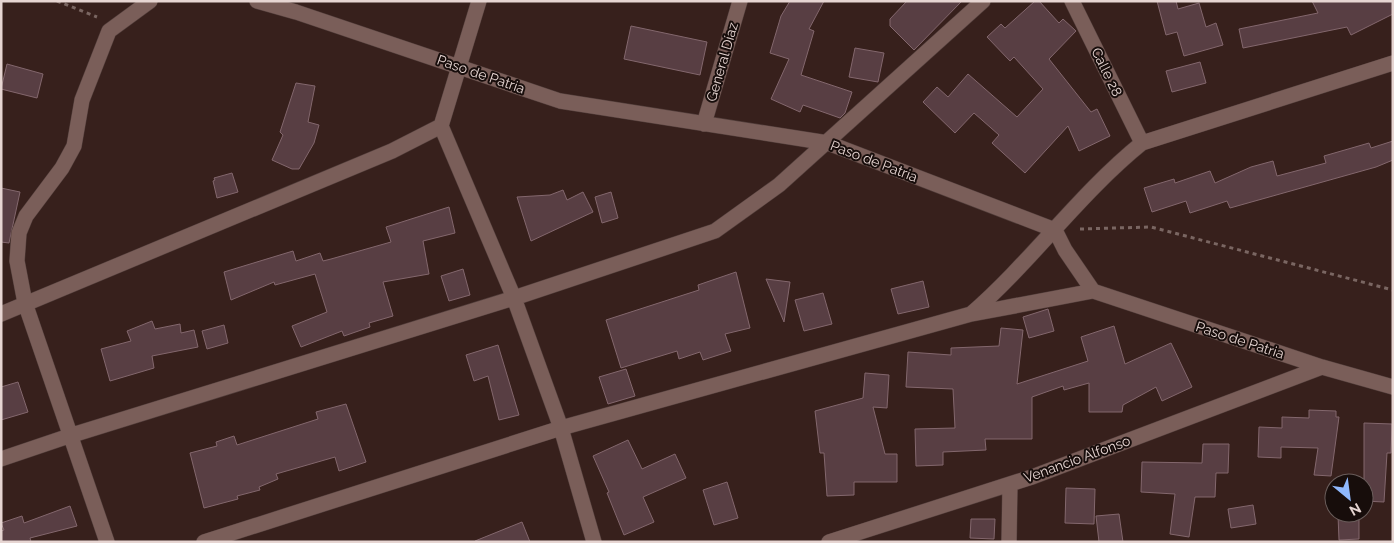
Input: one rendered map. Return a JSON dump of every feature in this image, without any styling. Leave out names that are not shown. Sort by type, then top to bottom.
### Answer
[{"type":"street","points":[[107,542],[69,436],[25,303],[17,261],[19,233],[26,216],[62,168],[74,146],[82,100],[109,31],[150,1]]},
{"type":"street","name":"Paso de Patria","points":[[257,1],[296,12],[560,101],[828,143],[1055,230]]},
{"type":"street","points":[[478,1],[461,67],[441,126],[514,298],[561,428],[594,542]]},
{"type":"street","name":"General Díaz","points":[[704,124],[740,1]]},
{"type":"street","points":[[1,459],[69,436],[514,298],[715,231],[779,185],[828,143],[983,1]]},
{"type":"street","name":"Calle 28","points":[[1072,1],[1142,143]]},
{"type":"street","points":[[971,314],[1002,288],[1110,169],[1142,143],[1393,63]]},
{"type":"street","points":[[1,314],[392,151],[441,126]]},
{"type":"street","points":[[204,542],[561,428],[971,314],[1093,291],[1065,250],[1055,230]]},
{"type":"street","name":"Paso de Patria","points":[[1093,291],[1322,367],[1393,387]]},
{"type":"street","name":"Venancio Alfonso","points":[[829,542],[1010,484],[1322,367]]},
{"type":"street","points":[[1009,542],[1010,484]]},
{"type":"path","points":[[57,1],[116,25]]},
{"type":"path","points":[[1055,230],[1151,226],[1393,290]]},
{"type":"building","points":[[790,1],[824,1],[809,29],[814,31],[801,75],[852,92],[845,113],[840,118],[803,105],[800,112],[771,99],[789,59],[770,53],[781,16]]},
{"type":"building","points":[[907,1],[962,1],[914,50],[890,26],[890,19]]},
{"type":"building","points":[[1035,1],[1039,1],[1059,23],[1063,19],[1076,31],[1049,59],[1091,112],[1097,109],[1110,136],[1079,151],[1068,126],[1025,173],[992,143],[999,135],[974,113],[955,133],[923,102],[937,87],[948,97],[968,74],[1017,117],[1043,89],[1014,57],[1010,61],[987,37],[1001,24],[1005,28]]},
{"type":"building","points":[[1157,1],[1176,1],[1178,9],[1199,3],[1206,27],[1216,23],[1223,45],[1184,56],[1177,32],[1166,35]]},
{"type":"building","points":[[1312,1],[1393,1],[1393,14],[1351,35],[1347,27],[1243,48],[1239,29],[1318,13]]},
{"type":"building","points":[[631,26],[707,42],[700,75],[624,59]]},
{"type":"building","points":[[855,48],[884,53],[878,82],[849,77]]},
{"type":"building","points":[[1200,62],[1206,83],[1172,92],[1166,71]]},
{"type":"building","points":[[7,64],[43,74],[37,98],[1,89]]},
{"type":"building","points":[[296,83],[315,86],[308,122],[319,125],[314,143],[299,169],[292,169],[272,160],[283,135],[280,132]]},
{"type":"building","points":[[1393,141],[1393,160],[1376,167],[1230,208],[1227,201],[1190,213],[1186,201],[1152,212],[1144,188],[1174,179],[1175,183],[1210,171],[1215,183],[1251,167],[1273,161],[1277,176],[1326,163],[1324,156],[1369,143],[1371,148]]},
{"type":"building","points":[[232,173],[238,192],[217,198],[214,178]]},
{"type":"building","points":[[1,188],[20,192],[9,243],[1,242]]},
{"type":"building","points":[[563,190],[567,200],[583,192],[593,212],[531,241],[517,197],[550,195]]},
{"type":"building","points":[[611,192],[618,218],[602,223],[595,197]]},
{"type":"building","points":[[449,207],[455,233],[423,241],[429,274],[383,282],[393,316],[369,323],[370,327],[344,336],[342,331],[301,347],[292,326],[327,312],[315,274],[275,285],[274,282],[231,300],[224,272],[293,251],[296,261],[320,253],[323,261],[391,242],[386,227]]},
{"type":"building","points":[[463,269],[470,295],[449,301],[441,276]]},
{"type":"building","points":[[736,272],[750,328],[725,334],[731,351],[703,360],[700,352],[679,359],[677,351],[621,368],[606,320],[699,290],[698,285]]},
{"type":"building","points":[[766,279],[790,282],[784,322]]},
{"type":"building","points":[[923,281],[929,307],[898,314],[891,289]]},
{"type":"building","points":[[823,293],[832,324],[804,331],[795,300]]},
{"type":"building","points":[[1048,309],[1054,331],[1029,338],[1023,317]]},
{"type":"building","points":[[152,321],[155,329],[180,324],[181,333],[194,330],[198,347],[152,356],[154,368],[110,381],[101,349],[131,341],[127,331]]},
{"type":"building","points":[[224,325],[228,343],[207,349],[202,331]]},
{"type":"building","points":[[1114,326],[1125,364],[1171,343],[1192,387],[1162,401],[1156,387],[1123,405],[1122,412],[1089,412],[1089,383],[1064,390],[1063,386],[1032,397],[1032,439],[985,439],[986,450],[943,452],[943,465],[916,466],[915,429],[955,428],[953,389],[906,387],[908,352],[951,355],[951,348],[999,346],[1001,328],[1023,330],[1017,384],[1088,361],[1081,337]]},
{"type":"building","points":[[498,345],[519,415],[499,420],[488,376],[474,381],[466,355]]},
{"type":"building","points":[[626,369],[635,396],[608,404],[599,377]]},
{"type":"building","points":[[865,373],[889,375],[887,408],[873,407],[885,454],[897,454],[897,482],[854,482],[854,495],[827,496],[824,453],[820,453],[815,411],[863,398]]},
{"type":"building","points":[[18,382],[28,412],[1,420],[1,387]]},
{"type":"building","points":[[346,404],[366,462],[339,471],[335,457],[276,474],[278,479],[259,487],[260,490],[237,496],[238,499],[204,508],[190,453],[217,446],[216,442],[234,436],[237,445],[318,419],[316,412]]},
{"type":"building","points":[[1309,410],[1336,411],[1336,417],[1339,417],[1331,473],[1324,473],[1324,476],[1314,475],[1318,448],[1281,447],[1281,458],[1258,457],[1259,427],[1282,428],[1282,417],[1309,418]]},
{"type":"building","points":[[1364,423],[1392,424],[1391,453],[1387,453],[1384,502],[1374,502],[1374,473],[1364,473]]},
{"type":"building","points":[[628,440],[642,469],[675,454],[686,478],[643,497],[654,522],[624,535],[607,493],[609,492],[593,456]]},
{"type":"building","points":[[1203,444],[1229,444],[1228,473],[1216,473],[1215,497],[1195,497],[1189,537],[1170,534],[1175,494],[1141,492],[1142,462],[1202,463]]},
{"type":"building","points":[[727,482],[738,518],[714,525],[703,490]]},
{"type":"building","points":[[1066,488],[1095,489],[1094,524],[1065,523]]},
{"type":"building","points":[[1253,505],[1256,524],[1231,528],[1228,509]]},
{"type":"building","points":[[70,506],[77,526],[30,538],[31,542],[1,542],[1,531],[4,530],[1,523],[22,516],[24,523]]},
{"type":"building","points":[[1119,514],[1123,542],[1099,542],[1096,516]]},
{"type":"building","points":[[971,519],[995,519],[994,539],[970,538]]},
{"type":"building","points":[[522,522],[530,542],[475,542],[475,541]]},
{"type":"building","points":[[1338,523],[1359,523],[1359,539],[1339,540]]}]
